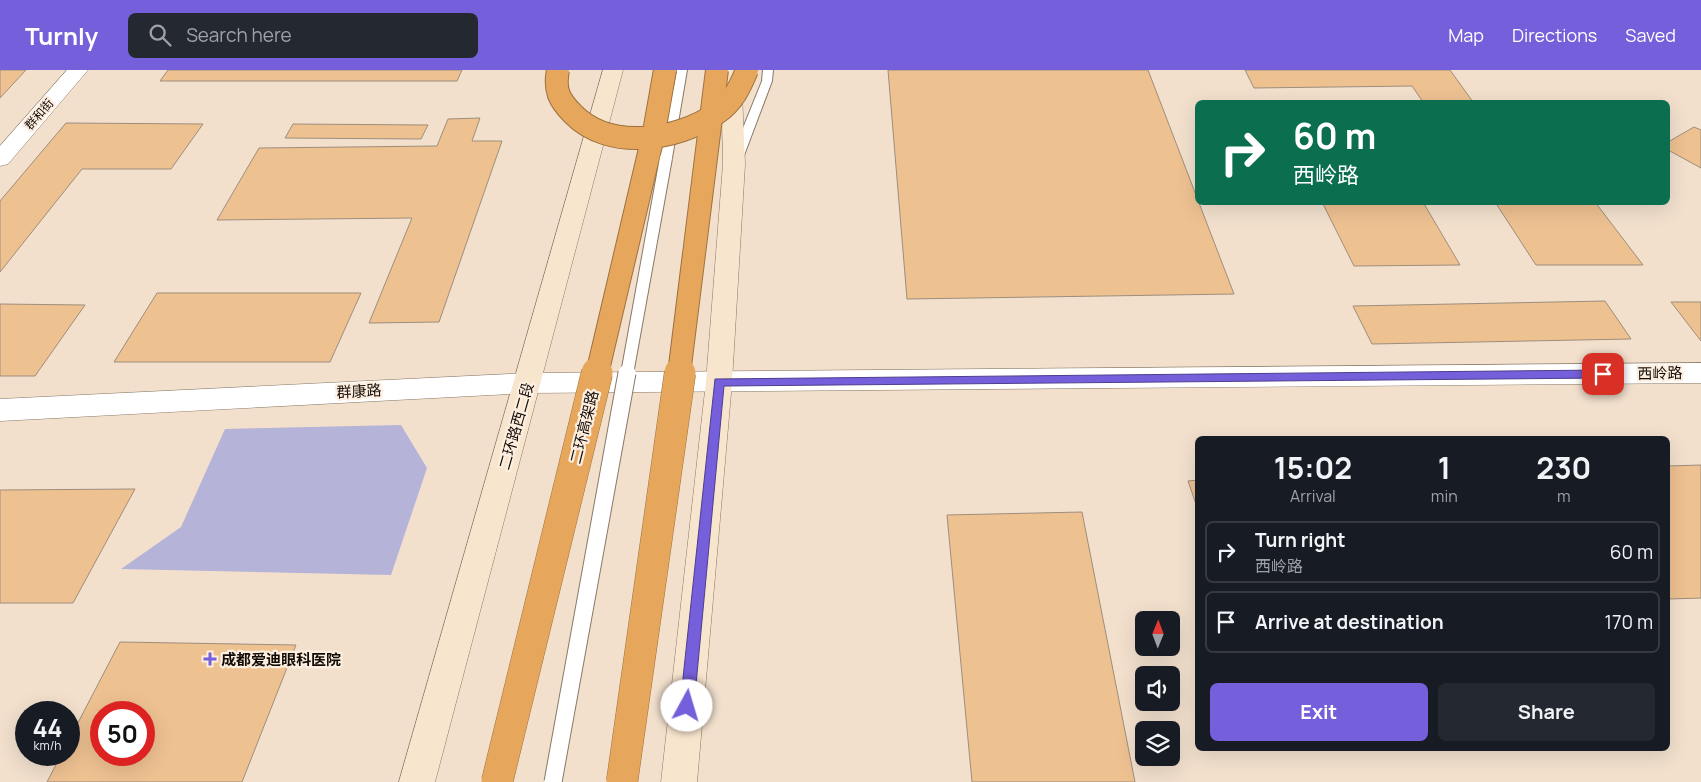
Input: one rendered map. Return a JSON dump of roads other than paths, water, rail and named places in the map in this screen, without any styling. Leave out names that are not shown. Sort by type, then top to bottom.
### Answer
[{"type":"highway","points":[[558,70],[556,88],[571,117],[594,131],[619,136],[679,133],[712,117],[729,104],[744,84],[747,70]]},
{"type":"highway","name":"二环高架路","points":[[498,782],[620,280],[654,132],[665,70]]},
{"type":"highway","points":[[622,782],[673,426],[717,70]]},
{"type":"main road","name":"二环路西二段","points":[[417,782],[529,383],[613,70]]},
{"type":"main road","points":[[679,782],[719,382],[734,164],[732,70]]},
{"type":"street","name":"群和街","points":[[0,159],[78,70]]},
{"type":"street","name":"西岭路","points":[[719,382],[1701,373]]},
{"type":"street","name":"群康路","points":[[0,410],[529,383],[719,382]]},
{"type":"lane","points":[[553,782],[682,70]]},
{"type":"lane","points":[[734,164],[767,81],[768,70]]},
{"type":"place","name":"成都爱迪眼科医院","points":[[210,659]]}]
